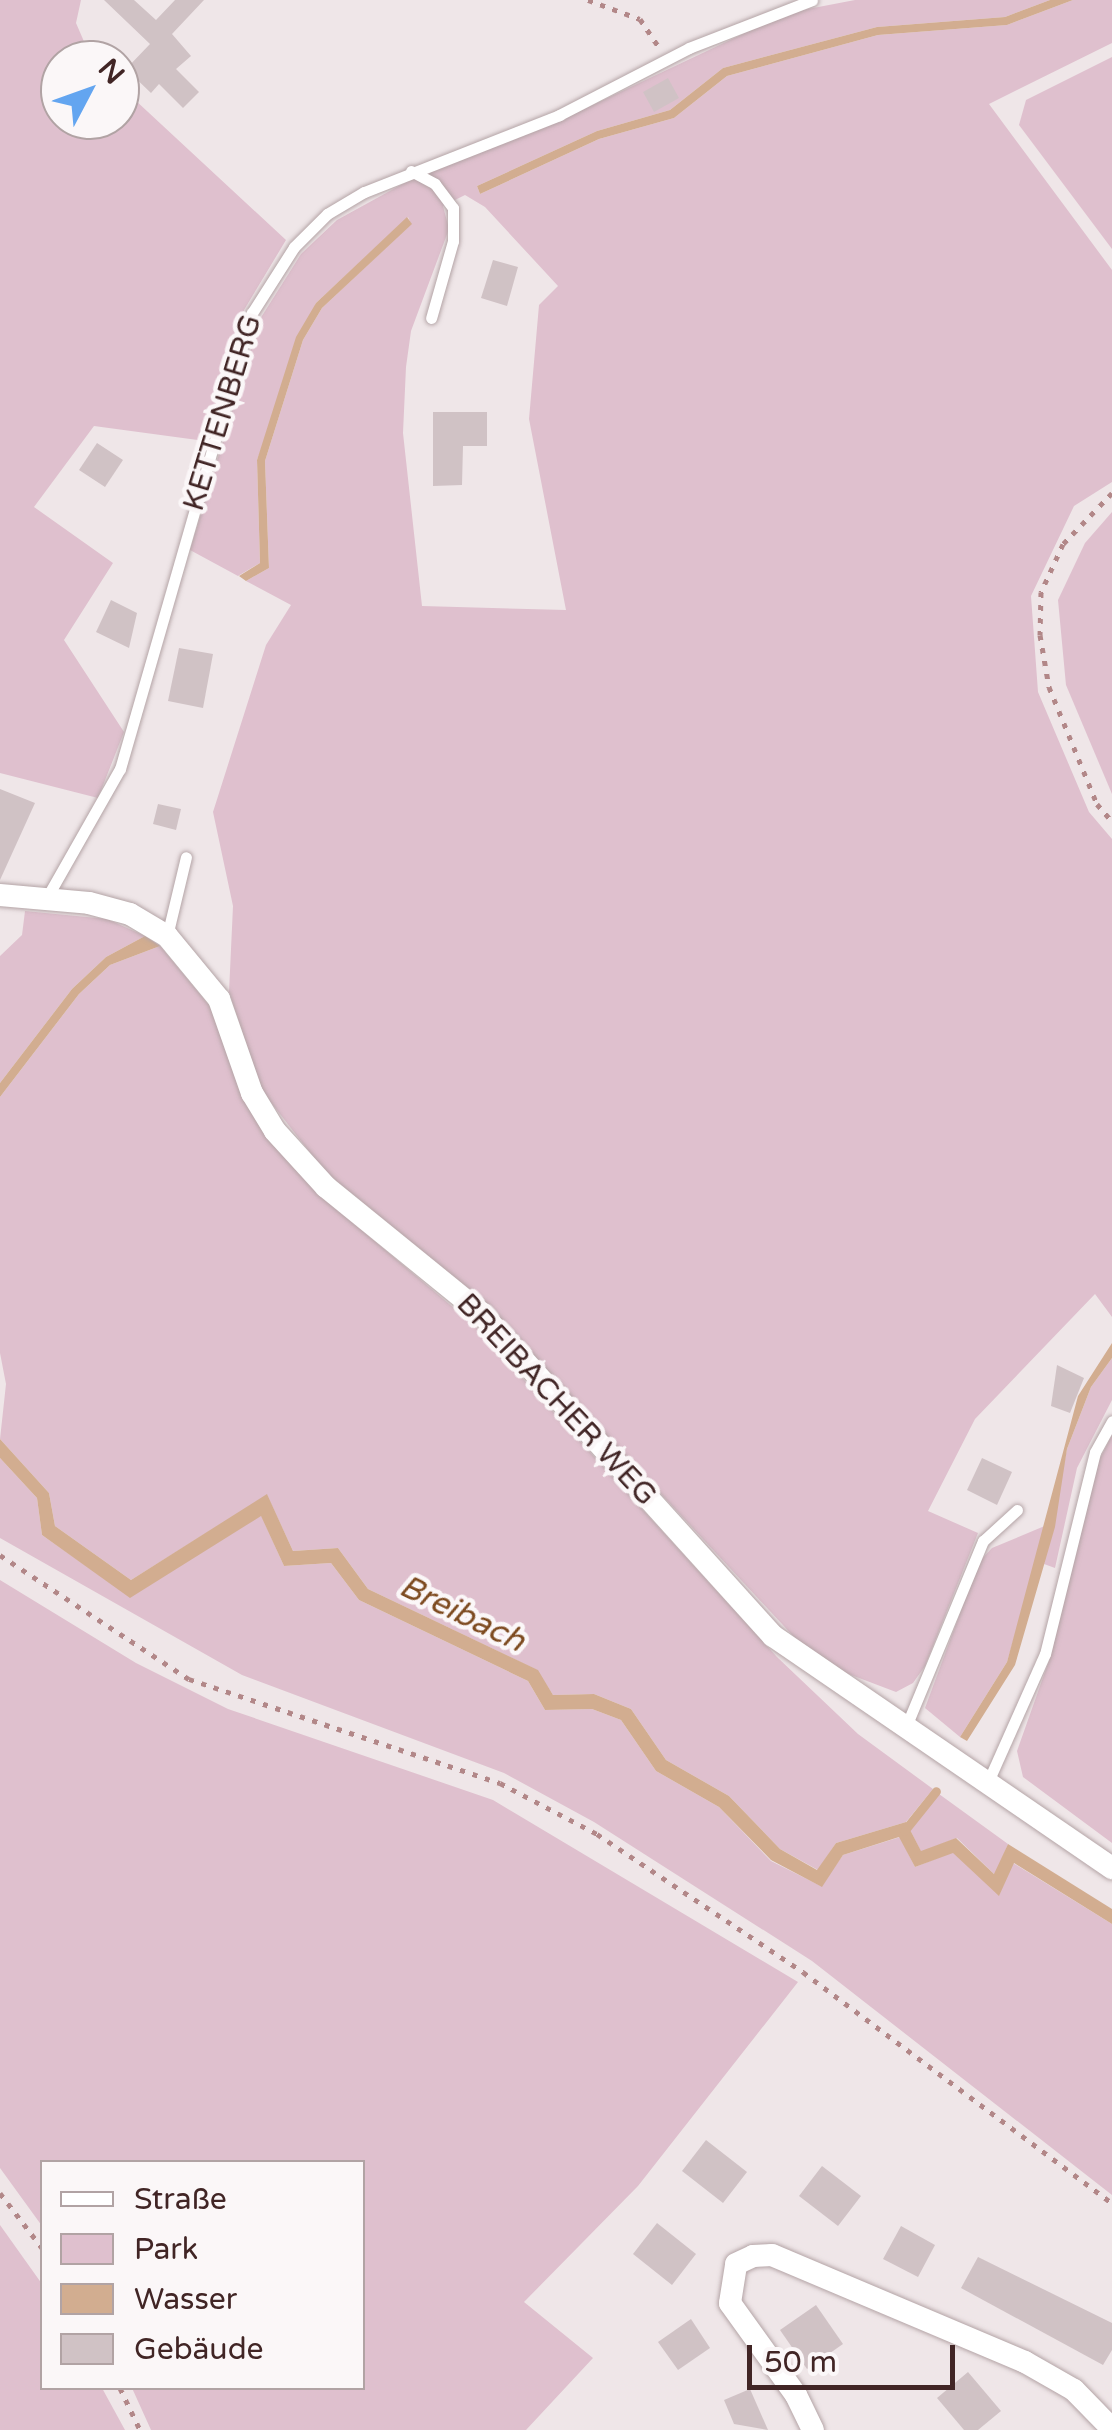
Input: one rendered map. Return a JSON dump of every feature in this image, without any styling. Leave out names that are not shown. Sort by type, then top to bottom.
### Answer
[{"type":"street","name":"BREIBACHER WEG","points":[[0,895],[130,914],[167,936],[219,999],[252,1093],[275,1132],[326,1187],[481,1314],[772,1636],[1112,1868]]},
{"type":"street","points":[[813,2430],[796,2395],[730,2303],[736,2264],[753,2256],[772,2255],[1025,2362],[1074,2390],[1112,2429]]},
{"type":"lane","name":"KETTENBERG","points":[[46,900],[120,770],[252,314],[283,262],[328,214],[411,170],[559,115],[660,64],[812,0]]},
{"type":"lane","points":[[411,170],[435,184],[453,208],[453,242],[431,318]]},
{"type":"lane","points":[[167,936],[186,857]]},
{"type":"lane","points":[[987,1784],[1045,1654],[1094,1452],[1112,1421]]},
{"type":"lane","points":[[905,1728],[983,1541],[1017,1510]]},
{"type":"path","points":[[588,0],[640,19],[655,36],[660,64]]},
{"type":"path","points":[[1112,493],[1063,544],[1041,592],[1040,635],[1049,686],[1097,804],[1112,821]]},
{"type":"path","points":[[0,1555],[189,1678],[500,1783],[596,1834],[803,1972],[1112,2204]]},
{"type":"path","points":[[0,2193],[40,2245]]},
{"type":"path","points":[[121,2390],[140,2430]]},
{"type":"green space","points":[[0,0],[81,0],[76,23],[83,40],[40,40],[40,140],[140,140],[140,105],[286,240],[244,310],[205,441],[94,426],[34,507],[113,563],[64,640],[124,732],[98,798],[0,773]]},
{"type":"green space","points":[[855,0],[1050,0],[1005,17],[877,27],[723,68],[670,110],[597,131],[477,186],[480,194],[599,139],[674,118],[727,76],[878,35],[1007,25],[1073,0],[1112,0],[1112,43],[989,104],[1112,270],[1112,482],[1074,506],[1031,596],[1038,692],[1089,812],[1112,839],[1112,1317],[1095,1294],[975,1419],[928,1511],[978,1533],[925,1666],[913,1683],[896,1692],[838,1670],[795,1638],[487,1307],[333,1182],[262,1091],[229,992],[233,906],[213,812],[266,645],[291,605],[246,581],[269,568],[265,461],[303,340],[322,308],[411,224],[408,217],[316,303],[257,460],[260,563],[238,576],[190,550],[260,319],[301,254],[337,220],[428,170],[561,120],[787,13]],"holes":[[[465,195],[485,207],[558,286],[539,305],[529,419],[566,610],[422,606],[403,433],[411,331],[449,229],[443,206]]]},
{"type":"green space","points":[[1112,57],[1112,249],[1019,125],[1026,100]]},
{"type":"green space","points":[[1112,512],[1112,794],[1066,685],[1058,600],[1085,543]]},
{"type":"green space","points":[[25,911],[107,919],[145,936],[106,957],[72,989],[0,1083],[0,956],[22,935]]},
{"type":"green space","points":[[160,946],[208,1004],[320,1195],[474,1325],[777,1657],[858,1734],[933,1789],[906,1822],[836,1843],[818,1870],[780,1849],[729,1796],[666,1760],[631,1709],[594,1694],[553,1695],[537,1670],[368,1589],[338,1548],[293,1551],[267,1495],[131,1580],[55,1526],[49,1493],[0,1439],[6,1384],[0,1353],[0,1097],[79,994],[110,965]]},
{"type":"green space","points":[[1112,1358],[1112,1400],[1077,1468],[1055,1568],[1044,1564],[1067,1449],[1091,1387]]},
{"type":"green space","points":[[1112,1435],[1112,1843],[1023,1777],[1017,1751],[1051,1655],[1092,1474]]},
{"type":"green space","points":[[0,1458],[37,1498],[42,1535],[130,1597],[261,1515],[284,1566],[331,1563],[359,1600],[528,1681],[545,1710],[592,1709],[621,1720],[656,1771],[719,1807],[771,1861],[821,1886],[843,1855],[900,1837],[915,1867],[953,1852],[999,1895],[1013,1863],[1112,1924],[1112,2195],[812,1961],[594,1822],[504,1773],[242,1675],[0,1538]]},
{"type":"green space","points":[[1047,1525],[1007,1662],[960,1737],[925,1708],[979,1562],[992,1548]]},
{"type":"green space","points":[[0,1580],[136,1663],[228,1709],[493,1800],[798,1982],[638,2186],[524,2302],[593,2358],[526,2430],[151,2430],[133,2390],[365,2390],[365,2160],[40,2160],[40,2223],[0,2168]]},
{"type":"green space","points":[[939,1794],[1008,1844],[995,1875],[957,1838],[921,1852],[910,1830]]},
{"type":"green space","points":[[0,2225],[40,2281],[40,2390],[103,2390],[125,2430],[0,2430]]},
{"type":"water","points":[[1050,0],[1073,0],[1007,25],[878,35],[727,76],[674,118],[599,139],[480,194],[477,186],[597,131],[670,110],[723,68],[877,27],[1005,17]]},
{"type":"water","points":[[407,217],[412,224],[322,308],[303,340],[265,461],[269,568],[246,581],[239,576],[260,563],[257,460],[296,337],[316,303]]},
{"type":"water","points":[[145,936],[160,946],[110,965],[79,994],[0,1097],[0,1083],[72,989],[106,957]]},
{"type":"water","points":[[1112,1343],[1112,1358],[1091,1387],[1067,1449],[1055,1527],[1015,1665],[967,1741],[960,1737],[1007,1662],[1078,1396]]},
{"type":"water","points":[[0,1439],[49,1493],[55,1526],[131,1580],[267,1494],[293,1551],[338,1548],[368,1589],[538,1670],[553,1695],[594,1694],[631,1709],[666,1760],[729,1796],[780,1849],[817,1870],[836,1843],[906,1822],[921,1851],[956,1838],[994,1874],[1008,1844],[1112,1909],[1112,1924],[1014,1863],[999,1896],[953,1853],[915,1867],[899,1837],[843,1855],[822,1887],[771,1860],[719,1807],[656,1771],[621,1720],[592,1709],[545,1710],[528,1681],[359,1600],[331,1563],[284,1566],[261,1516],[130,1598],[42,1535],[37,1498],[0,1458]]},
{"type":"building","points":[[104,0],[134,0],[156,20],[175,0],[204,0],[172,34],[191,56],[176,69],[199,92],[183,108],[159,84],[151,93],[140,82],[140,54],[150,44]]},
{"type":"building","points":[[668,78],[679,98],[654,112],[643,92]]},
{"type":"building","points":[[493,260],[518,267],[507,306],[481,298]]},
{"type":"building","points":[[433,412],[487,412],[487,446],[463,446],[462,485],[433,486]]},
{"type":"building","points":[[97,443],[123,460],[105,487],[79,470]]},
{"type":"building","points":[[111,600],[137,613],[129,648],[96,632]]},
{"type":"building","points":[[179,648],[213,654],[203,708],[168,701]]},
{"type":"building","points":[[0,789],[35,803],[0,880]]},
{"type":"building","points":[[158,804],[181,809],[176,830],[153,824]]},
{"type":"building","points":[[1057,1365],[1084,1378],[1070,1413],[1051,1406]]},
{"type":"building","points":[[982,1458],[1012,1472],[997,1505],[967,1490]]},
{"type":"building","points":[[706,2140],[747,2172],[723,2203],[682,2171]]},
{"type":"building","points":[[822,2166],[861,2196],[838,2226],[799,2196]]},
{"type":"building","points":[[657,2223],[696,2254],[672,2285],[633,2254]]},
{"type":"building","points":[[901,2226],[935,2245],[918,2277],[883,2259]]},
{"type":"building","points":[[978,2257],[1112,2323],[1112,2350],[1103,2365],[961,2288]]},
{"type":"building","points":[[816,2305],[843,2344],[807,2369],[780,2330]]},
{"type":"building","points":[[691,2319],[710,2348],[678,2370],[658,2342]]},
{"type":"building","points":[[968,2372],[1001,2411],[978,2430],[964,2430],[937,2398]]},
{"type":"building","points":[[750,2389],[768,2430],[734,2424],[724,2400]]},
{"type":"waterway","points":[[904,1831],[936,1791]]},
{"type":"water label","name":"Breibach","points":[[462,1614]]}]
